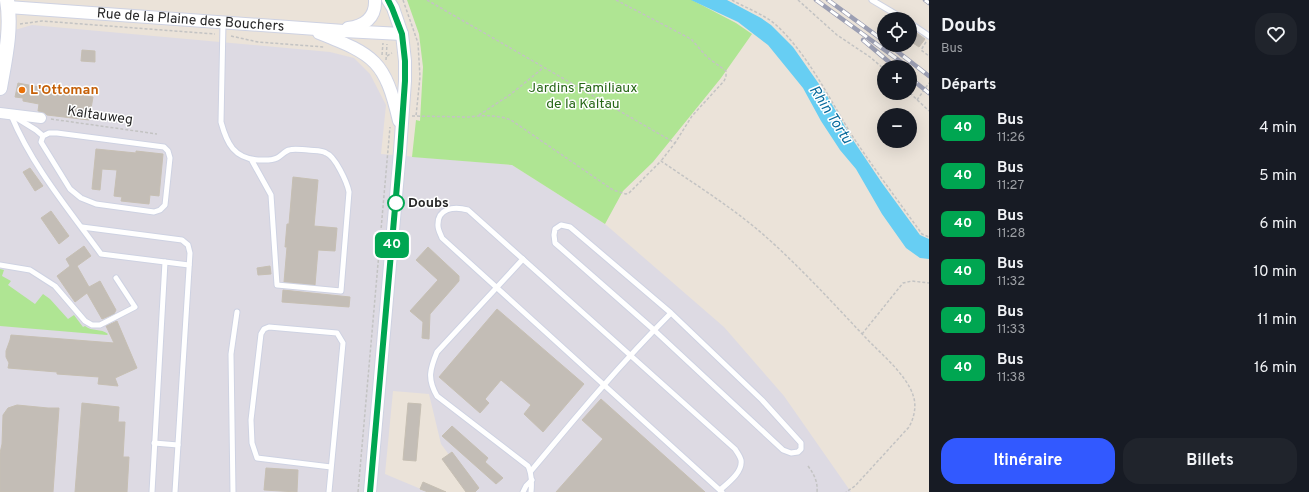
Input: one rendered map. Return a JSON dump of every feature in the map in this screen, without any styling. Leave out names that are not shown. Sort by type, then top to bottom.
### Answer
[{"type":"main road","points":[[0,88],[7,48],[9,24],[8,4]]},
{"type":"street","points":[[309,29],[346,28],[363,24],[373,14],[375,0]]},
{"type":"street","points":[[388,0],[402,34]]},
{"type":"street","name":"Rue de la Plaine des Bouchers","points":[[8,4],[309,29],[402,34],[406,70],[402,132],[370,492]]},
{"type":"street","name":"Rue de la Plaine des Bouchers","points":[[309,29],[357,49],[378,65],[390,86],[402,132]]},
{"type":"street","points":[[0,112],[11,115],[41,118]]},
{"type":"lane","points":[[872,0],[892,12]]},
{"type":"lane","points":[[223,22],[220,122],[230,146],[238,154],[251,159],[269,160],[278,158],[288,150],[294,149],[325,152],[330,155],[347,183],[349,192],[341,291],[277,286],[271,195],[251,159]]},
{"type":"lane","points":[[917,28],[929,36]]},
{"type":"lane","points":[[11,115],[43,136]]},
{"type":"lane","points":[[11,115],[18,133],[35,161],[101,254],[189,265]]},
{"type":"lane","points":[[49,133],[57,133],[164,147],[168,151],[170,158],[165,205],[160,210],[154,212],[96,204],[81,198],[70,189],[41,142],[43,136],[49,133]]},
{"type":"lane","points":[[458,207],[468,210],[735,449],[741,458],[739,471],[721,491],[497,288],[442,238],[438,227],[440,218],[445,211],[458,207]]},
{"type":"lane","points":[[561,225],[570,227],[671,313],[762,400],[801,443],[801,449],[798,452],[791,453],[783,450],[654,330],[555,243],[555,229],[561,225]]},
{"type":"lane","points":[[82,227],[182,240],[188,245],[190,253],[175,492]]},
{"type":"lane","points":[[523,259],[437,352],[430,376],[431,386],[437,396],[528,466],[532,480],[531,492]]},
{"type":"lane","points":[[152,492],[165,262]]},
{"type":"lane","points":[[0,265],[30,270],[55,286],[85,321],[92,326],[100,325],[135,307],[116,278]]},
{"type":"lane","points":[[232,492],[231,354],[237,312]]},
{"type":"lane","points":[[530,471],[603,385],[671,313]]},
{"type":"lane","points":[[329,492],[343,343],[337,333],[269,327],[264,329],[261,334],[251,420],[252,442],[257,458],[331,467]]},
{"type":"lane","points":[[154,443],[178,445]]},
{"type":"lane","points":[[523,492],[532,480]]},
{"type":"path","points":[[427,0],[675,143]]},
{"type":"path","points":[[420,116],[496,116],[511,120],[613,190],[626,194],[629,193],[661,161],[675,143],[692,116],[724,81],[726,71],[707,57],[691,39],[616,0]]},
{"type":"path","points":[[732,0],[774,23],[795,45],[828,93],[853,136],[884,182],[922,234],[929,237]]},
{"type":"path","points":[[798,0],[833,31],[877,63]]},
{"type":"path","points":[[9,24],[42,21],[222,35],[258,42],[328,48]]},
{"type":"path","points":[[929,36],[921,50],[929,56]]},
{"type":"path","points":[[382,59],[392,53]]},
{"type":"path","points":[[478,116],[511,94],[543,68]]},
{"type":"path","points":[[929,83],[917,100],[929,111]]},
{"type":"path","name":"Kaltauweg","points":[[41,118],[157,134]]},
{"type":"path","points":[[358,492],[390,125]]},
{"type":"path","points":[[661,161],[765,236],[839,308],[903,377],[913,394],[915,410],[913,420],[904,434],[855,486],[846,492]]},
{"type":"path","points":[[862,334],[904,283],[912,281],[929,283]]},
{"type":"path","points":[[808,466],[814,475],[818,486],[818,492]]},
{"type":"shaded area","points":[[32,25],[330,52],[354,58],[370,74],[386,105],[381,154],[512,165],[605,224],[724,327],[784,396],[851,492],[475,492],[476,491],[441,444],[429,394],[393,391],[385,474],[428,492],[0,492],[0,42],[1,34]]},
{"type":"green space","name":"Jardins Familiaux de la Kaltau","points":[[407,0],[692,0],[736,23],[752,34],[721,78],[653,162],[623,191],[605,224],[512,165],[412,157],[416,120],[420,121],[423,67],[419,34]]},
{"type":"green space","points":[[0,269],[4,270],[2,276],[11,281],[8,285],[35,304],[43,294],[50,299],[68,319],[74,315],[83,327],[85,326],[108,334],[0,326]]},
{"type":"water","name":"Rhin Tortu","points":[[691,0],[727,0],[771,25],[793,47],[826,94],[851,137],[882,183],[920,235],[929,239],[929,259],[920,258],[906,248],[882,214],[856,169],[840,150],[821,121],[803,88],[768,45],[738,22]]},
{"type":"building","points":[[917,33],[925,39],[919,47],[917,46]]},
{"type":"building","points":[[82,50],[95,51],[95,62],[81,61]]},
{"type":"building","points":[[18,83],[93,97],[89,120],[47,115],[38,111],[39,104],[23,101],[23,98],[15,97]]},
{"type":"building","points":[[96,149],[163,154],[159,196],[150,195],[149,204],[121,201],[122,197],[114,196],[117,170],[102,169],[100,190],[92,189]]},
{"type":"building","points":[[30,168],[43,186],[35,191],[23,172]]},
{"type":"building","points":[[293,177],[318,180],[314,226],[337,228],[335,251],[318,250],[315,285],[284,282],[287,247],[285,247],[287,224],[289,224]]},
{"type":"building","points":[[51,211],[69,236],[59,244],[41,218]]},
{"type":"building","points":[[84,246],[91,256],[77,266],[89,287],[100,281],[116,310],[114,314],[102,319],[87,293],[75,302],[57,276],[70,266],[66,259]]},
{"type":"building","points":[[428,247],[459,276],[459,281],[430,314],[429,339],[422,338],[423,322],[410,311],[438,280],[416,260]]},
{"type":"building","points":[[270,266],[271,274],[258,275],[257,268]]},
{"type":"building","points":[[283,290],[350,297],[349,307],[282,302]]},
{"type":"building","points":[[497,309],[584,384],[543,432],[524,414],[531,405],[501,380],[485,399],[489,403],[480,413],[439,377]]},
{"type":"building","points":[[117,321],[137,368],[115,378],[118,386],[98,384],[99,377],[8,368],[9,363],[6,357],[6,351],[11,335],[114,343],[106,326]]},
{"type":"building","points":[[601,399],[705,492],[556,492],[603,439],[582,420]]},
{"type":"building","points":[[82,403],[119,407],[118,422],[125,422],[123,457],[129,457],[127,492],[75,492]]},
{"type":"building","points":[[408,403],[421,404],[416,461],[403,460]]},
{"type":"building","points":[[17,405],[59,408],[53,492],[0,492],[0,453],[2,444],[3,415],[8,408]]},
{"type":"building","points":[[452,426],[488,458],[485,462],[503,478],[496,484],[442,436]]},
{"type":"building","points":[[452,452],[479,488],[475,492],[466,492],[442,459]]},
{"type":"building","points":[[266,468],[298,470],[297,492],[264,490]]},
{"type":"building","points":[[423,482],[446,492],[428,492],[420,489]]},
{"type":"railway","points":[[816,0],[898,60]]},
{"type":"railway","points":[[828,0],[877,36]]},
{"type":"railway","points":[[925,0],[929,3]]},
{"type":"railway","points":[[863,40],[887,60]]},
{"type":"railway","points":[[898,52],[929,76]]},
{"type":"railway","points":[[917,84],[929,93]]},
{"type":"bus line","name":"40","points":[[370,492],[405,93],[405,61],[402,34],[396,16],[388,0]]},
{"type":"place","name":"L'Ottoman","points":[[22,90]]},
{"type":"place","name":"Doubs","points":[[396,203]]}]
